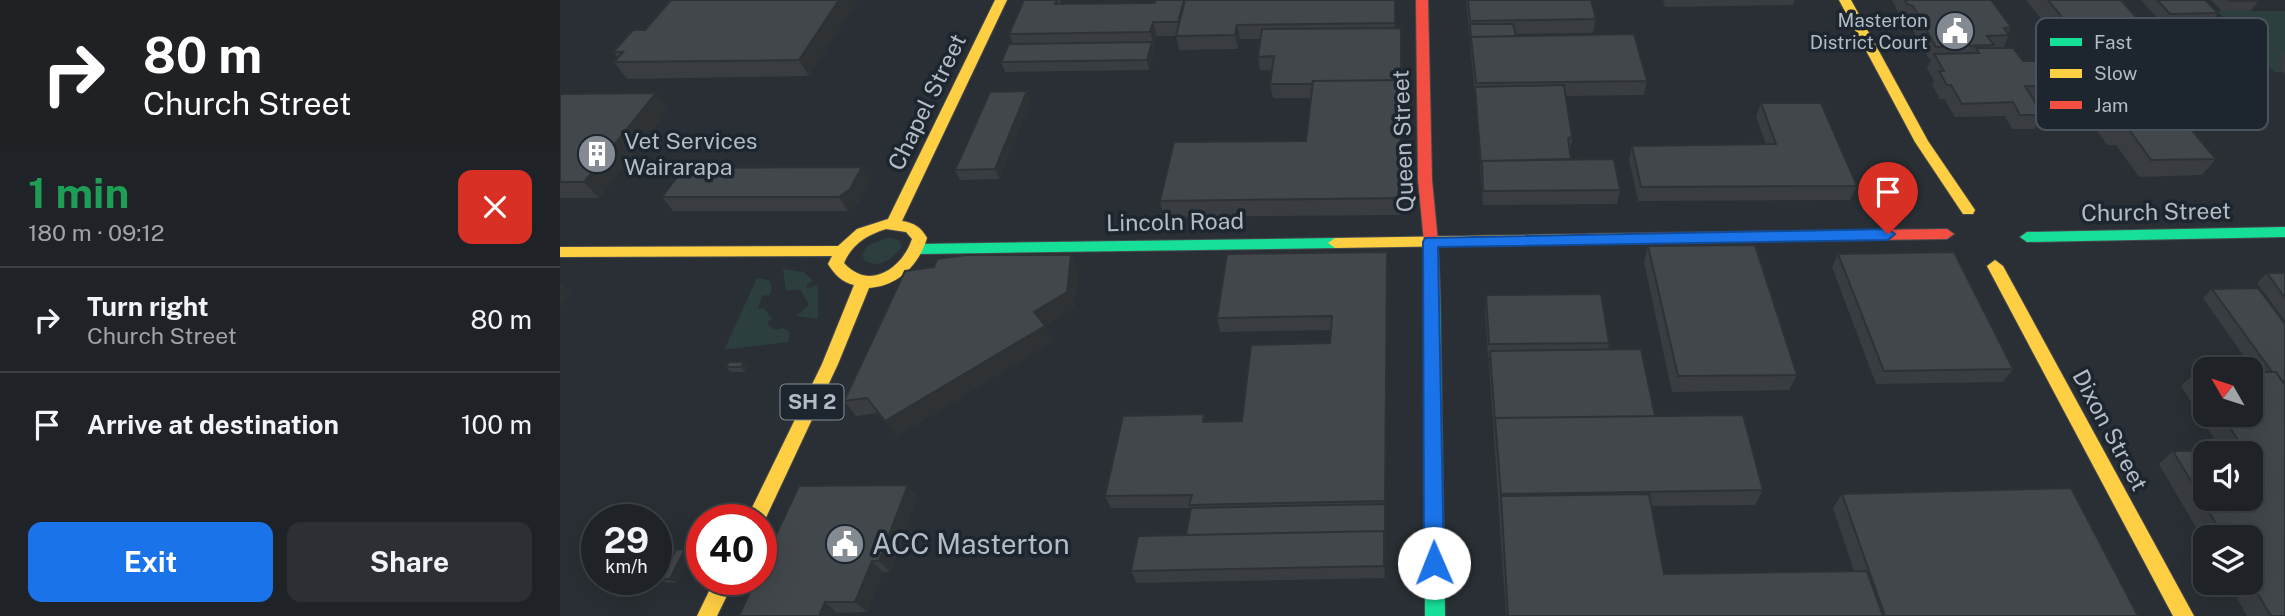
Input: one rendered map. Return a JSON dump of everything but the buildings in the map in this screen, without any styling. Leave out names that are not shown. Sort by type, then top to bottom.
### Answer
[{"type":"main road","name":"Chapel Street","points":[[893,224],[1002,0]]},
{"type":"main road","name":"Queen Street","points":[[1422,0],[1425,180],[1431,242],[1435,616]]},
{"type":"main road","points":[[1845,0],[1922,142],[1975,211],[1955,214],[1947,223],[1947,234],[1958,249]]},
{"type":"main road","points":[[893,224],[913,228],[920,238],[920,249],[914,260],[901,271],[873,282],[856,282],[842,276],[836,264],[839,251],[863,231],[893,224]]},
{"type":"main road","name":"Church Street","points":[[2028,258],[2031,247],[2022,231],[2285,232]]},
{"type":"main road","points":[[1431,242],[1947,234]]},
{"type":"main road","name":"Lincoln Road","points":[[920,249],[1431,242]]},
{"type":"main road","points":[[560,252],[839,251]]},
{"type":"main road","name":"Dixon Street","points":[[1995,265],[2184,616]]},
{"type":"main road","name":"SH 2","points":[[763,504],[830,364],[864,281]]},
{"type":"main road","points":[[707,616],[717,595]]},
{"type":"shaded area","points":[[2217,11],[2285,11],[2285,66],[2280,69],[2283,72],[2274,72],[2268,66],[2268,18],[2224,18]]},
{"type":"shaded area","points":[[889,237],[899,240],[902,247],[886,262],[876,264],[865,261],[862,255],[867,246]]},
{"type":"shaded area","points":[[783,269],[804,272],[813,281],[806,285],[808,289],[816,285],[818,319],[796,316],[809,305],[800,289],[786,291]]},
{"type":"shaded area","points":[[757,278],[769,280],[772,288],[770,295],[762,296],[758,309],[764,308],[772,319],[767,323],[774,330],[783,328],[790,332],[788,342],[724,350]]},
{"type":"traffic: fast","points":[[2027,237],[2285,232]]},
{"type":"traffic: fast","points":[[920,249],[1335,243]]},
{"type":"traffic: fast","points":[[1432,290],[1435,616]]},
{"type":"traffic: slow","points":[[893,224],[1001,0]]},
{"type":"traffic: slow","points":[[1845,0],[1922,142],[1968,210]]},
{"type":"traffic: slow","points":[[886,224],[910,228],[920,238],[911,258],[885,279],[863,282],[848,277],[836,264],[844,248],[855,237],[886,224]]},
{"type":"traffic: slow","points":[[1335,243],[1643,238]]},
{"type":"traffic: slow","points":[[560,252],[839,251]]},
{"type":"traffic: slow","points":[[1995,266],[2184,616]]},
{"type":"traffic: slow","points":[[763,504],[830,364],[864,281]]},
{"type":"traffic: slow","points":[[707,616],[717,595]]},
{"type":"traffic: jam","points":[[1422,0],[1425,180],[1432,290]]},
{"type":"traffic: jam","points":[[1643,238],[1947,234]]},
{"type":"place","name":"Masterton District Court","points":[[1955,31]]},
{"type":"place","name":"Vet Services Wairarapa","points":[[597,154]]},
{"type":"place","name":"ACC Masterton","points":[[845,544]]},
{"type":"route","points":[[1434,563],[1431,242],[1888,234]]}]
